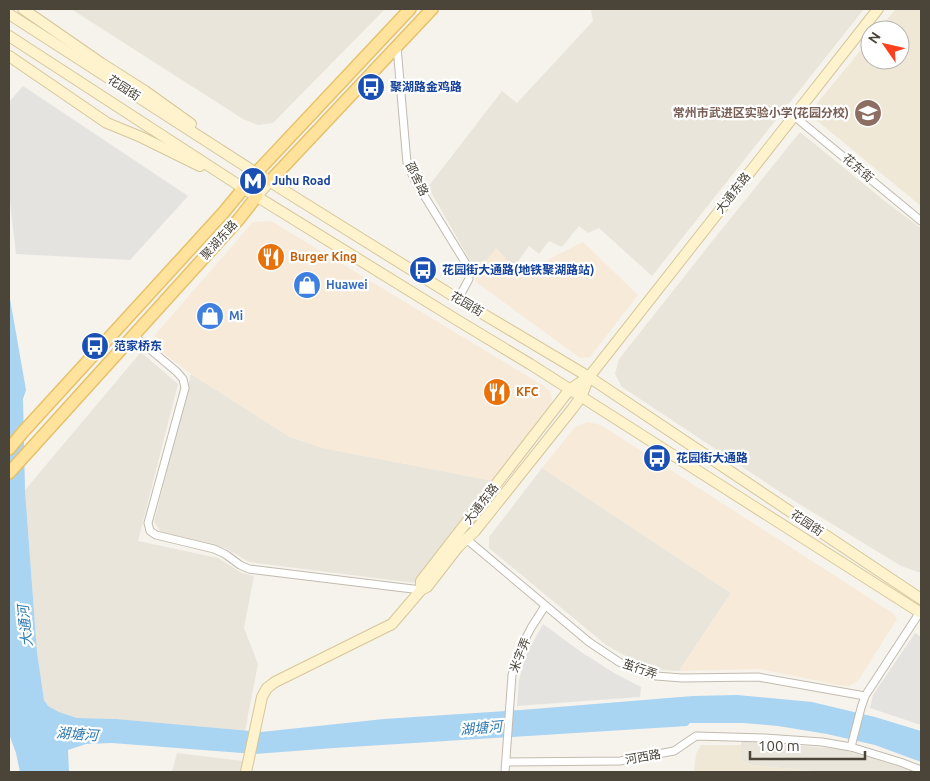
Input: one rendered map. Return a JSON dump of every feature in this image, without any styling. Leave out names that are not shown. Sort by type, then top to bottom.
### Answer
[{"type":"main road","points":[[23,9],[152,96],[256,173]]},
{"type":"main road","name":"聚湖东路","points":[[9,449],[224,212],[256,173],[410,9]]},
{"type":"main road","name":"聚湖东路","points":[[9,473],[239,219],[270,181],[432,9]]},
{"type":"main road","name":"大通东路","points":[[462,536],[475,531],[581,397],[589,377],[878,9]]},
{"type":"main road","name":"花园街","points":[[9,14],[256,173],[458,299],[589,377],[921,599]]},
{"type":"main road","name":"花园街","points":[[9,36],[243,188],[570,389],[921,613]]},
{"type":"main road","points":[[9,56],[107,123],[141,137],[243,188]]},
{"type":"main road","name":"大通东路","points":[[247,767],[262,696],[267,688],[275,682],[392,624],[421,590],[427,587],[458,547],[462,536],[570,389],[589,377]]},
{"type":"street","name":"邵舍路","points":[[397,46],[407,162],[414,179],[468,267],[469,279],[458,299]]},
{"type":"street","name":"花东街","points":[[794,116],[921,221]]},
{"type":"street","points":[[133,335],[177,372],[183,380],[185,388],[148,523],[150,531],[156,536],[214,549],[249,569],[421,590]]},
{"type":"street","name":"茧行弄","points":[[462,536],[589,642],[619,662],[656,676],[682,678],[758,676],[865,696]]},
{"type":"street","name":"米字弄","points":[[506,762],[512,675],[520,649],[545,606]]},
{"type":"street","points":[[852,744],[865,696],[921,613]]},
{"type":"street","name":"河西路","points":[[506,762],[620,761],[674,751],[696,736],[765,738],[852,744],[921,770]]},
{"type":"street","points":[[505,772],[506,762]]},
{"type":"shaded area","points":[[71,9],[385,9],[273,123],[258,125],[243,119]]},
{"type":"shaded area","points":[[591,9],[864,9],[652,276],[599,228],[588,233],[579,226],[562,247],[549,241],[539,254],[529,246],[514,267],[487,260],[472,264],[428,187],[502,91],[517,103],[593,21]]},
{"type":"shaded area","name":"常州市武进区实验小学(花园分校)","points":[[896,9],[921,9],[921,206],[815,119],[814,107],[860,51],[860,70],[910,70],[910,20],[887,20]]},
{"type":"shaded area","points":[[23,86],[188,196],[130,260],[16,254],[9,193],[9,102]]},
{"type":"shaded area","points":[[800,132],[921,228],[921,573],[901,566],[783,494],[622,387],[615,374],[619,359]]},
{"type":"shaded area","points":[[271,221],[550,391],[552,398],[551,406],[494,481],[323,448],[290,437],[191,374],[154,346],[154,336],[253,222]]},
{"type":"shaded area","points":[[583,242],[638,295],[590,357],[580,358],[476,282],[472,264],[487,260],[496,248],[514,267],[537,265]]},
{"type":"shaded area","points":[[141,352],[178,384],[138,541],[218,558],[242,573],[254,576],[244,628],[258,664],[245,731],[116,719],[77,718],[48,706],[44,700],[37,652],[25,490]]},
{"type":"shaded area","points":[[191,374],[290,437],[323,448],[494,481],[415,583],[249,562],[225,548],[161,532],[154,522]]},
{"type":"shaded area","points":[[587,422],[601,425],[894,614],[897,619],[858,681],[849,686],[838,685],[760,669],[679,671],[731,593],[542,468],[575,427]]},
{"type":"shaded area","points":[[542,468],[731,593],[679,671],[663,670],[638,663],[606,645],[489,548],[489,537]]},
{"type":"shaded area","points":[[543,624],[581,652],[614,673],[641,687],[640,697],[517,706],[519,680],[525,657]]},
{"type":"shaded area","points":[[915,633],[921,637],[921,725],[870,708],[873,695]]},
{"type":"shaded area","points":[[741,741],[842,749],[916,772],[822,772],[753,765],[741,760]]},
{"type":"shaded area","points":[[701,745],[741,745],[741,760],[753,765],[822,772],[694,772],[696,754]]},
{"type":"shaded area","points":[[177,753],[243,761],[240,772],[172,772]]},
{"type":"water","points":[[9,293],[26,390],[23,399],[25,490],[37,652],[44,700],[48,706],[59,712],[77,718],[116,719],[261,732],[384,719],[693,696],[737,695],[812,702],[875,717],[921,731],[921,762],[875,745],[827,734],[744,723],[690,723],[687,726],[255,754],[112,743],[86,744],[68,750],[69,772],[20,772],[9,734]]},
{"type":"place","name":"聚湖路金鸡路","points":[[371,87]]},
{"type":"place","name":"常州市武进区实验小学(花园分校)","points":[[868,113]]},
{"type":"place","name":"Juhu Road","points":[[253,181]]},
{"type":"place","name":"Burger King","points":[[271,257]]},
{"type":"place","name":"花园街大通路(地铁聚湖路站)","points":[[423,270]]},
{"type":"place","name":"Huawei","points":[[307,285]]},
{"type":"place","name":"Mi","points":[[210,316]]},
{"type":"place","name":"范家桥东","points":[[95,346]]},
{"type":"place","name":"KFC","points":[[497,392]]},
{"type":"place","name":"花园街大通路","points":[[657,458]]},
{"type":"water label","name":"大通河","points":[[25,626]]},
{"type":"water label","name":"湖塘河","points":[[481,728]]},
{"type":"water label","name":"湖塘河","points":[[77,734]]}]
